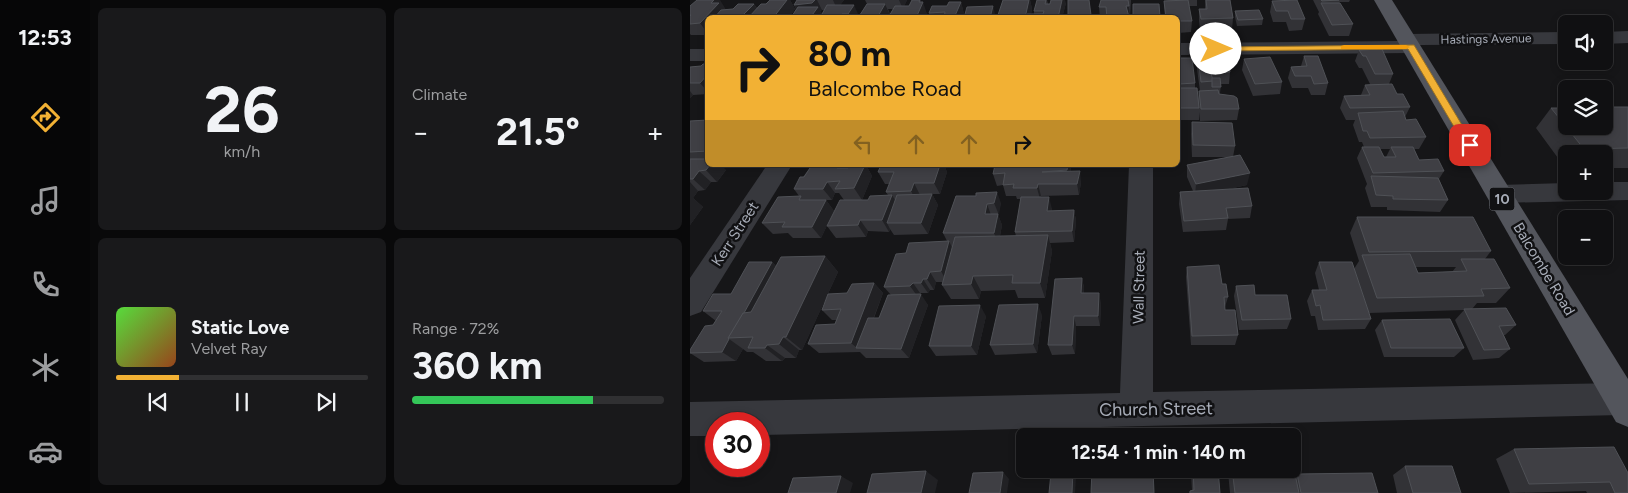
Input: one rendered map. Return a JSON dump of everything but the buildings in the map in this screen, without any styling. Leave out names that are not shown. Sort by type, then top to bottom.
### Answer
[{"type":"main road","name":"Balcombe Road","points":[[1383,0],[1625,404]]},
{"type":"street","points":[[1613,38],[1628,37]]},
{"type":"street","name":"Hastings Avenue","points":[[1180,50],[1558,38]]},
{"type":"street","points":[[690,55],[705,55]]},
{"type":"street","name":"Kerr Street","points":[[690,303],[779,167]]},
{"type":"street","name":"Wall Street","points":[[1136,409],[1141,167]]},
{"type":"street","points":[[1499,194],[1628,191]]},
{"type":"street","name":"Church Street","points":[[690,418],[1136,409],[1625,404]]},
{"type":"slow traffic","points":[[1344,48],[1406,47]]},
{"type":"route","points":[[1216,49],[1411,47],[1470,145]]}]
